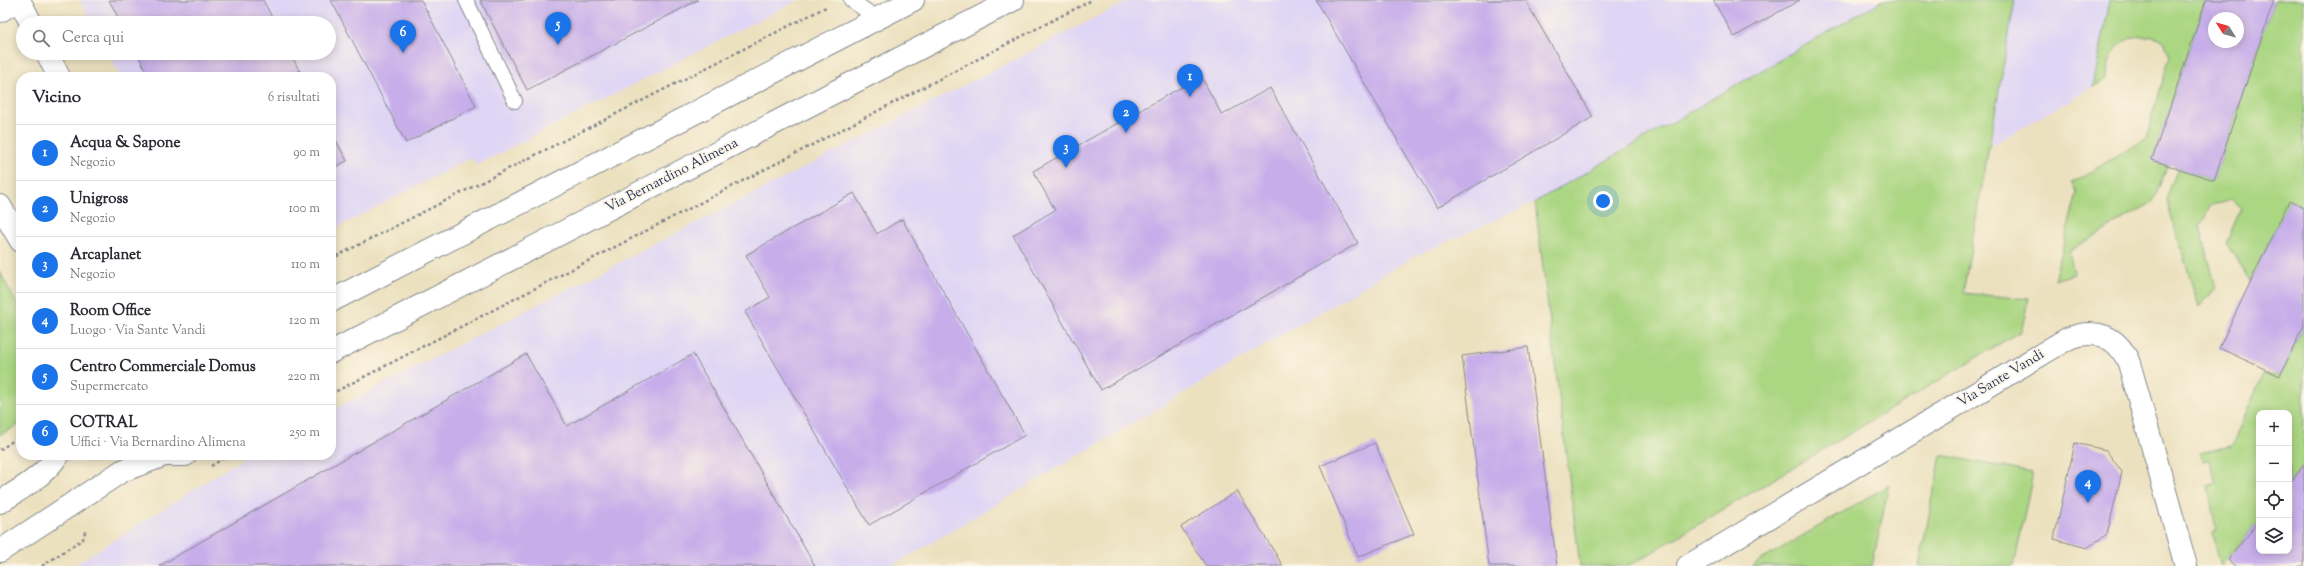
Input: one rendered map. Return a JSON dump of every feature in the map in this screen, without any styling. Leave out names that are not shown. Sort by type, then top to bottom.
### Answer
[{"type":"street","points":[[0,11],[19,0],[27,16]]},
{"type":"street","points":[[336,298],[913,0]]},
{"type":"street","name":"Via Bernardino Alimena","points":[[336,349],[1013,0]]},
{"type":"street","points":[[50,60],[56,72]]},
{"type":"street","points":[[0,206],[16,233]]},
{"type":"street","name":"Via Sante Vandi","points":[[1688,566],[2067,339],[2094,333],[2112,339],[2125,353],[2129,363],[2186,566]]},
{"type":"street","points":[[0,502],[33,480],[54,460]]},
{"type":"street","points":[[0,551],[122,471],[148,460]]},
{"type":"lane","points":[[466,0],[516,101]]},
{"type":"lane","points":[[851,0],[878,18]]},
{"type":"path","points":[[336,391],[1092,0]]},
{"type":"path","points":[[336,256],[819,10]]},
{"type":"path","points":[[0,450],[16,439]]},
{"type":"path","points":[[42,566],[83,539]]},
{"type":"shaded area","points":[[80,0],[798,0],[477,165],[472,157],[336,228],[336,72],[118,72],[112,60],[336,60],[336,16],[88,16]]},
{"type":"shaded area","points":[[1130,0],[1883,0],[1535,202],[1415,256],[892,566],[73,566],[241,460],[336,460],[336,408]]},
{"type":"shaded area","points":[[2015,0],[2110,0],[2093,87],[1990,146]]},
{"type":"green space","points":[[1883,0],[2015,0],[1963,293],[2029,299],[2021,331],[1629,566],[1580,566],[1535,202]]},
{"type":"green space","points":[[2110,0],[2206,0],[2152,159],[2168,165],[2153,202],[2069,251],[2074,274],[2054,280],[2077,193],[2072,182],[2146,139],[2170,56],[2164,41],[2152,37],[2142,36],[2132,38],[2124,42],[2111,57],[2107,79],[2093,87]]},
{"type":"green space","points":[[2274,0],[2304,0],[2304,208],[2289,201],[2251,281],[2226,243],[2241,208],[2231,199],[2210,206],[2200,226],[2216,288],[2199,307],[2166,199],[2178,168],[2214,180]]},
{"type":"green space","points":[[0,272],[16,302],[16,426],[0,435]]},
{"type":"green space","points":[[2304,325],[2304,465],[2292,480],[2292,410],[2256,410],[2256,525],[2221,566],[2212,534],[2216,530],[2208,486],[2216,483],[2209,460],[2202,461],[2199,453],[2232,446],[2263,374],[2280,376]]},
{"type":"green space","points":[[1941,455],[2033,473],[2014,566],[1919,566]]},
{"type":"green space","points":[[1889,485],[1872,566],[1751,566]]},
{"type":"building","points":[[109,0],[263,0],[271,16],[117,16]]},
{"type":"building","points":[[331,0],[421,0],[476,106],[406,143]]},
{"type":"building","points":[[480,0],[698,0],[527,90]]},
{"type":"building","points":[[1316,0],[1525,0],[1593,117],[1437,208]]},
{"type":"building","points":[[1713,0],[1800,0],[1734,37]]},
{"type":"building","points":[[2206,0],[2274,0],[2214,180],[2152,160]]},
{"type":"building","points":[[140,60],[294,60],[300,72],[146,72]]},
{"type":"building","points":[[1201,76],[1222,115],[1270,88],[1358,243],[1101,390],[1013,235],[1055,210],[1033,171]]},
{"type":"building","points":[[336,140],[347,161],[336,166]]},
{"type":"building","points":[[854,193],[877,234],[902,219],[1025,435],[869,525],[745,312],[770,297],[746,255]]},
{"type":"building","points":[[2289,201],[2304,208],[2304,325],[2280,376],[2219,348]]},
{"type":"building","points":[[1528,347],[1557,566],[1489,566],[1462,356]]},
{"type":"building","points":[[526,354],[567,426],[693,354],[815,566],[159,566]]},
{"type":"building","points":[[1375,443],[1414,534],[1358,557],[1320,466]]},
{"type":"building","points":[[2075,443],[2106,450],[2122,472],[2107,534],[2087,548],[2054,539]]},
{"type":"building","points":[[2304,465],[2304,566],[2235,566],[2228,560],[2256,525],[2256,554],[2292,554],[2292,480]]},
{"type":"building","points":[[1237,491],[1283,566],[1206,566],[1181,527]]},
{"type":"place","name":"Centro Commerciale Domus","points":[[558,45]]},
{"type":"place","name":"COTRAL","points":[[403,53]]},
{"type":"place","name":"Acqua & Sapone","points":[[1190,97]]},
{"type":"place","name":"Unigross","points":[[1126,133]]},
{"type":"place","name":"Arcaplanet","points":[[1066,168]]},
{"type":"place","name":"Room Office","points":[[2088,503]]}]
